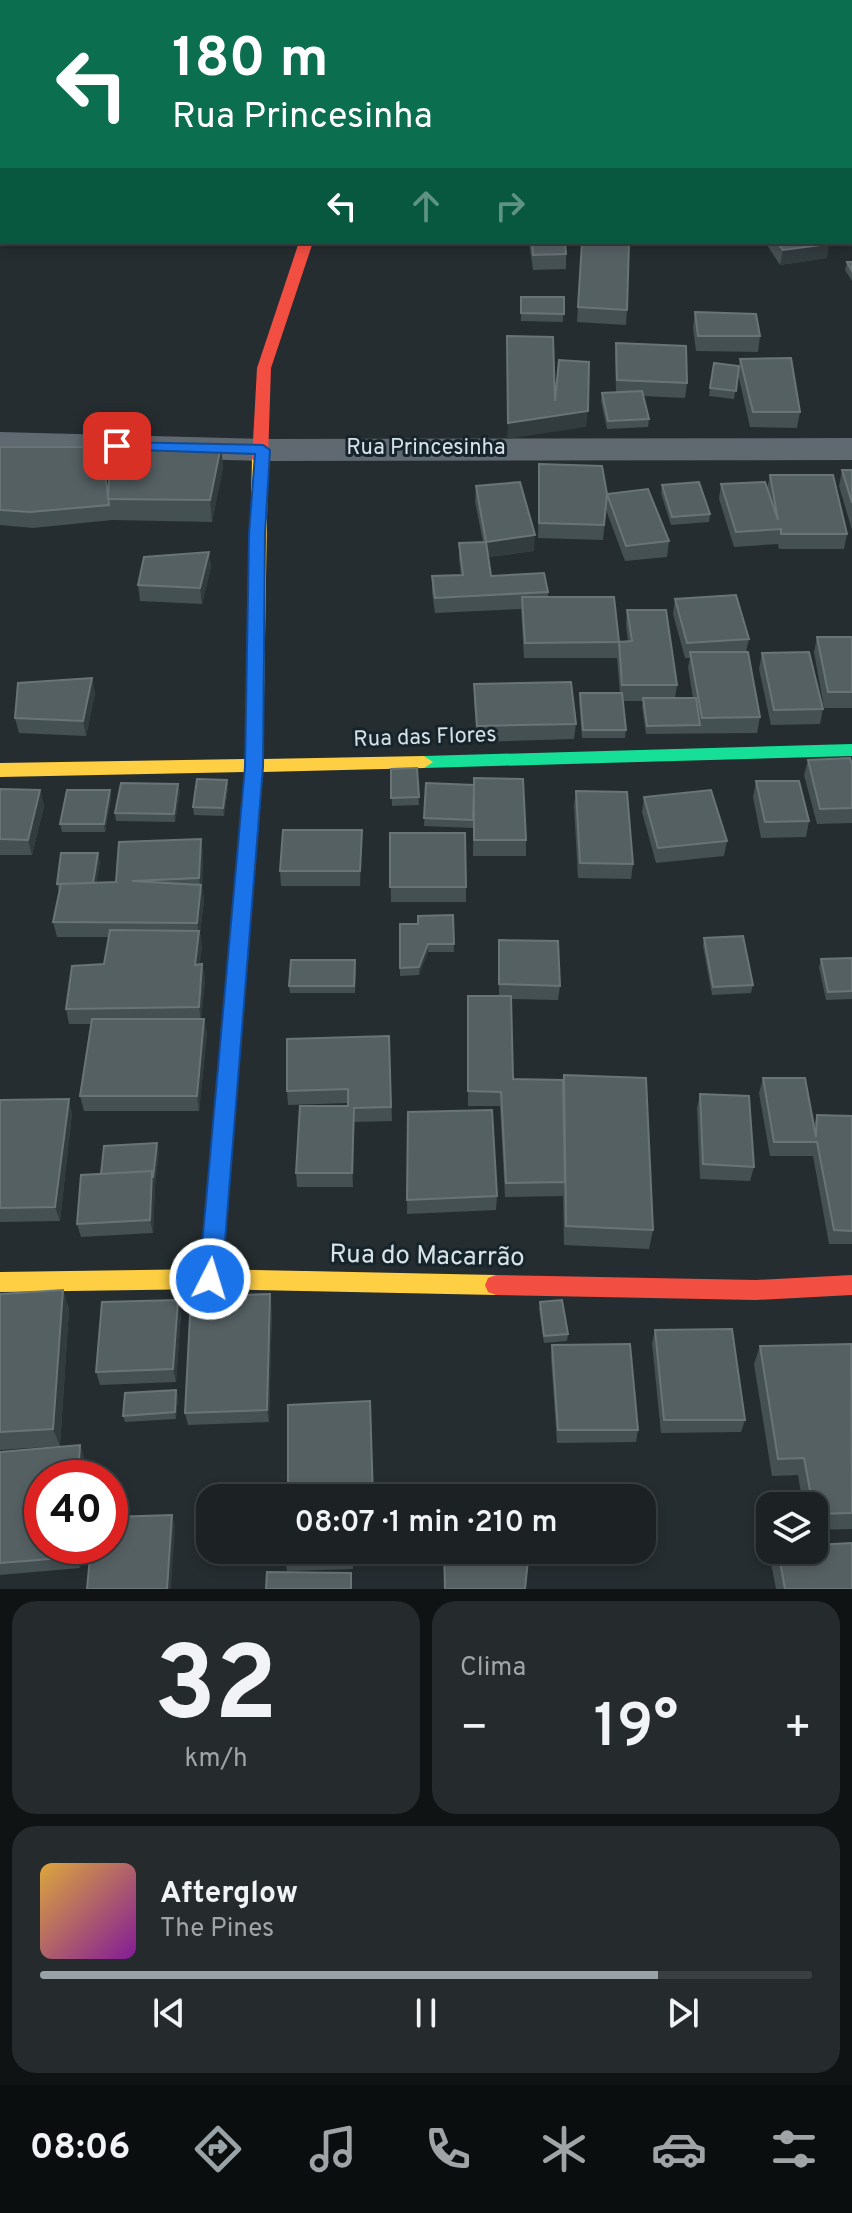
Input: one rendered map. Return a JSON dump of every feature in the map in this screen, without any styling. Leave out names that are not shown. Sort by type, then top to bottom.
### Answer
[{"type":"street","points":[[210,1279],[254,767],[257,534],[263,450],[264,368],[305,244]]},
{"type":"street","name":"Rua Princesinha","points":[[0,443],[263,450],[852,449]]},
{"type":"street","name":"Rua das Flores","points":[[0,770],[254,767],[852,750]]},
{"type":"street","name":"Rua do Macarrão","points":[[0,1282],[210,1279],[756,1290],[852,1285]]},
{"type":"building","points":[[532,244],[565,244],[566,254],[533,255]]},
{"type":"building","points":[[582,244],[629,244],[627,310],[578,307]]},
{"type":"building","points":[[778,244],[829,244],[783,250]]},
{"type":"building","points":[[521,297],[564,297],[564,314],[521,313]]},
{"type":"building","points":[[695,312],[756,314],[760,336],[698,336]]},
{"type":"building","points":[[507,336],[553,337],[555,401],[559,360],[589,362],[588,411],[508,423]]},
{"type":"building","points":[[616,343],[686,346],[687,383],[617,380]]},
{"type":"building","points":[[791,358],[800,412],[753,412],[740,359]]},
{"type":"building","points":[[714,363],[739,366],[736,391],[710,388]]},
{"type":"building","points":[[642,391],[649,419],[608,421],[602,393]]},
{"type":"building","points":[[111,445],[221,446],[210,500],[108,499]]},
{"type":"building","points":[[0,447],[102,447],[109,505],[30,512],[0,510]]},
{"type":"building","points":[[539,464],[602,466],[607,494],[604,525],[539,523]]},
{"type":"building","points":[[842,470],[852,470],[852,503]]},
{"type":"building","points":[[770,475],[833,475],[847,534],[781,534],[781,529],[736,532],[721,484],[765,482],[778,520]]},
{"type":"building","points":[[520,482],[535,535],[486,542],[476,486]]},
{"type":"building","points":[[699,482],[710,514],[672,517],[662,485]]},
{"type":"building","points":[[648,489],[669,541],[626,546],[607,494]]},
{"type":"building","points":[[486,542],[491,576],[544,573],[548,592],[435,598],[432,576],[463,575],[459,543]]},
{"type":"building","points":[[209,552],[200,588],[138,585],[144,557]]},
{"type":"building","points":[[736,595],[749,639],[687,643],[675,599]]},
{"type":"building","points":[[522,597],[614,597],[619,642],[525,643]]},
{"type":"building","points":[[627,610],[666,610],[677,685],[622,685],[619,642],[632,641]]},
{"type":"building","points":[[817,637],[852,637],[852,692],[828,692]]},
{"type":"building","points":[[690,652],[748,652],[760,717],[702,718]]},
{"type":"building","points":[[809,652],[823,709],[774,710],[762,653]]},
{"type":"building","points":[[92,678],[83,721],[15,718],[18,683]]},
{"type":"building","points":[[571,682],[576,724],[477,726],[474,684]]},
{"type":"building","points":[[580,693],[622,693],[626,730],[583,730]]},
{"type":"building","points":[[643,698],[696,698],[700,725],[647,726]]},
{"type":"building","points":[[850,758],[852,808],[820,809],[808,760]]},
{"type":"building","points":[[417,768],[419,797],[391,798],[391,769]]},
{"type":"building","points":[[474,778],[523,779],[526,840],[474,840]]},
{"type":"building","points":[[197,779],[227,780],[223,808],[193,807]]},
{"type":"building","points":[[756,781],[799,781],[809,821],[765,822]]},
{"type":"building","points":[[121,783],[178,784],[174,814],[115,813]]},
{"type":"building","points":[[426,783],[474,785],[473,820],[424,818]]},
{"type":"building","points":[[0,789],[40,790],[28,840],[0,839]]},
{"type":"building","points":[[67,790],[110,790],[104,824],[60,824]]},
{"type":"building","points":[[711,790],[727,841],[658,848],[644,797]]},
{"type":"building","points":[[576,791],[627,792],[633,864],[580,863]]},
{"type":"building","points":[[283,830],[362,830],[360,871],[280,871]]},
{"type":"building","points":[[390,833],[465,833],[466,887],[390,887]]},
{"type":"building","points":[[201,839],[199,878],[132,881],[201,885],[197,923],[53,922],[61,884],[116,882],[119,842]]},
{"type":"building","points":[[61,853],[98,853],[93,883],[57,884]]},
{"type":"building","points":[[453,915],[454,944],[428,944],[419,967],[400,968],[400,924],[418,924],[418,916]]},
{"type":"building","points":[[110,930],[199,931],[195,965],[202,964],[199,1007],[66,1009],[72,966],[104,964]]},
{"type":"building","points":[[743,936],[753,985],[713,987],[704,938]]},
{"type":"building","points":[[499,940],[558,941],[560,986],[499,984]]},
{"type":"building","points":[[852,958],[852,991],[828,992],[821,959]]},
{"type":"building","points":[[291,960],[355,960],[354,986],[289,986]]},
{"type":"building","points":[[468,996],[511,996],[513,1079],[563,1080],[565,1182],[506,1183],[501,1092],[468,1091]]},
{"type":"building","points":[[92,1019],[204,1019],[197,1096],[80,1096]]},
{"type":"building","points":[[389,1036],[391,1107],[354,1108],[352,1173],[296,1173],[300,1106],[348,1106],[348,1089],[287,1091],[287,1039]]},
{"type":"building","points":[[564,1075],[646,1078],[653,1230],[566,1226]]},
{"type":"building","points":[[763,1078],[805,1078],[816,1137],[817,1115],[852,1116],[852,1231],[834,1230],[817,1142],[774,1142]]},
{"type":"building","points":[[700,1094],[749,1096],[754,1167],[703,1164]]},
{"type":"building","points":[[69,1099],[55,1207],[0,1208],[0,1100]]},
{"type":"building","points":[[492,1110],[497,1196],[407,1200],[408,1112]]},
{"type":"building","points":[[157,1143],[153,1178],[152,1171],[101,1174],[104,1146]]},
{"type":"building","points":[[152,1171],[150,1220],[77,1224],[81,1175]]},
{"type":"building","points":[[63,1290],[53,1429],[0,1432],[0,1294]]},
{"type":"building","points":[[270,1294],[267,1410],[185,1413],[191,1297]]},
{"type":"building","points":[[178,1300],[173,1369],[96,1372],[102,1302]]},
{"type":"building","points":[[562,1300],[568,1334],[544,1336],[540,1302]]},
{"type":"building","points":[[732,1329],[745,1420],[664,1420],[655,1330]]},
{"type":"building","points":[[630,1344],[638,1430],[558,1430],[552,1345]]},
{"type":"building","points":[[851,1344],[852,1513],[828,1514],[828,1492],[810,1492],[804,1458],[778,1459],[760,1346]]},
{"type":"building","points":[[176,1390],[175,1412],[123,1416],[125,1393]]},
{"type":"building","points":[[370,1401],[373,1484],[288,1484],[288,1405]]},
{"type":"building","points":[[80,1445],[79,1460],[24,1460],[24,1561],[0,1563],[0,1452]]},
{"type":"building","points":[[172,1515],[167,1589],[87,1589],[89,1564],[128,1564],[128,1516]]},
{"type":"building","points":[[852,1543],[852,1589],[785,1589],[781,1564],[828,1564],[828,1544]]},
{"type":"building","points":[[444,1564],[528,1564],[525,1589],[445,1589]]},
{"type":"building","points":[[267,1572],[351,1573],[351,1589],[266,1589]]},
{"type":"traffic: fast","points":[[424,762],[852,750]]},
{"type":"traffic: fast","points":[[210,1279],[238,957]]},
{"type":"traffic: slow","points":[[238,957],[254,767],[260,459]]},
{"type":"traffic: slow","points":[[0,770],[424,762]]},
{"type":"traffic: slow","points":[[0,1282],[210,1279],[496,1285]]},
{"type":"traffic: jam","points":[[260,459],[264,368],[305,244]]},
{"type":"traffic: jam","points":[[496,1285],[756,1290],[852,1285]]},
{"type":"route","points":[[117,446],[263,450],[257,534],[254,767],[210,1279]]}]
